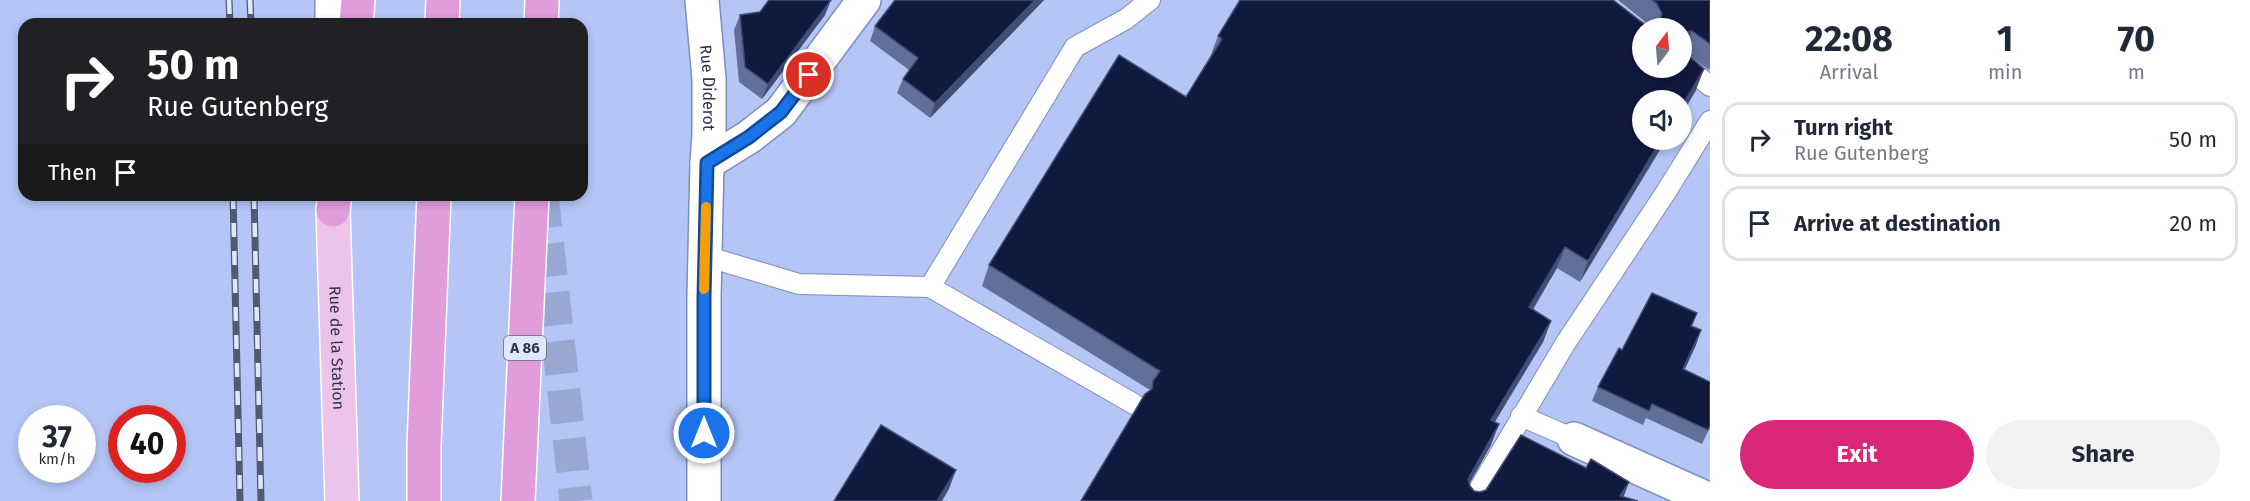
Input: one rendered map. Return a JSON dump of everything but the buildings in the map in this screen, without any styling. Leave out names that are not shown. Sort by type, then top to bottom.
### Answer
[{"type":"highway","points":[[356,18],[358,0]]},
{"type":"highway","points":[[442,18],[443,0]]},
{"type":"highway","points":[[541,18],[542,0]]},
{"type":"highway","points":[[424,501],[434,201]]},
{"type":"highway","name":"A 86","points":[[518,501],[532,201]]},
{"type":"main road","name":"Rue de la Station","points":[[334,201],[342,501]]},
{"type":"street","points":[[332,0],[332,18]]},
{"type":"street","name":"Rue Diderot","points":[[702,0],[709,79],[705,256],[704,501]]},
{"type":"street","points":[[707,163],[749,137],[781,112],[864,0]]},
{"type":"street","points":[[1574,439],[1710,500]]},
{"type":"lane","points":[[930,287],[1075,47],[1126,19],[1150,0]]},
{"type":"lane","points":[[1692,72],[1710,86]]},
{"type":"lane","points":[[1472,501],[1565,345],[1710,121]]},
{"type":"lane","points":[[705,256],[799,285],[930,287],[1134,404]]},
{"type":"lane","points":[[1521,416],[1574,439]]},
{"type":"tunnel","points":[[543,201],[576,501]]},
{"type":"railway","points":[[229,0],[230,18]]},
{"type":"railway","points":[[250,0],[251,18]]},
{"type":"railway","points":[[233,201],[240,501]]},
{"type":"railway","points":[[254,201],[261,501]]},
{"type":"slow traffic","points":[[704,289],[706,207]]},
{"type":"route","points":[[704,433],[707,163],[749,137],[781,112],[809,75]]}]
